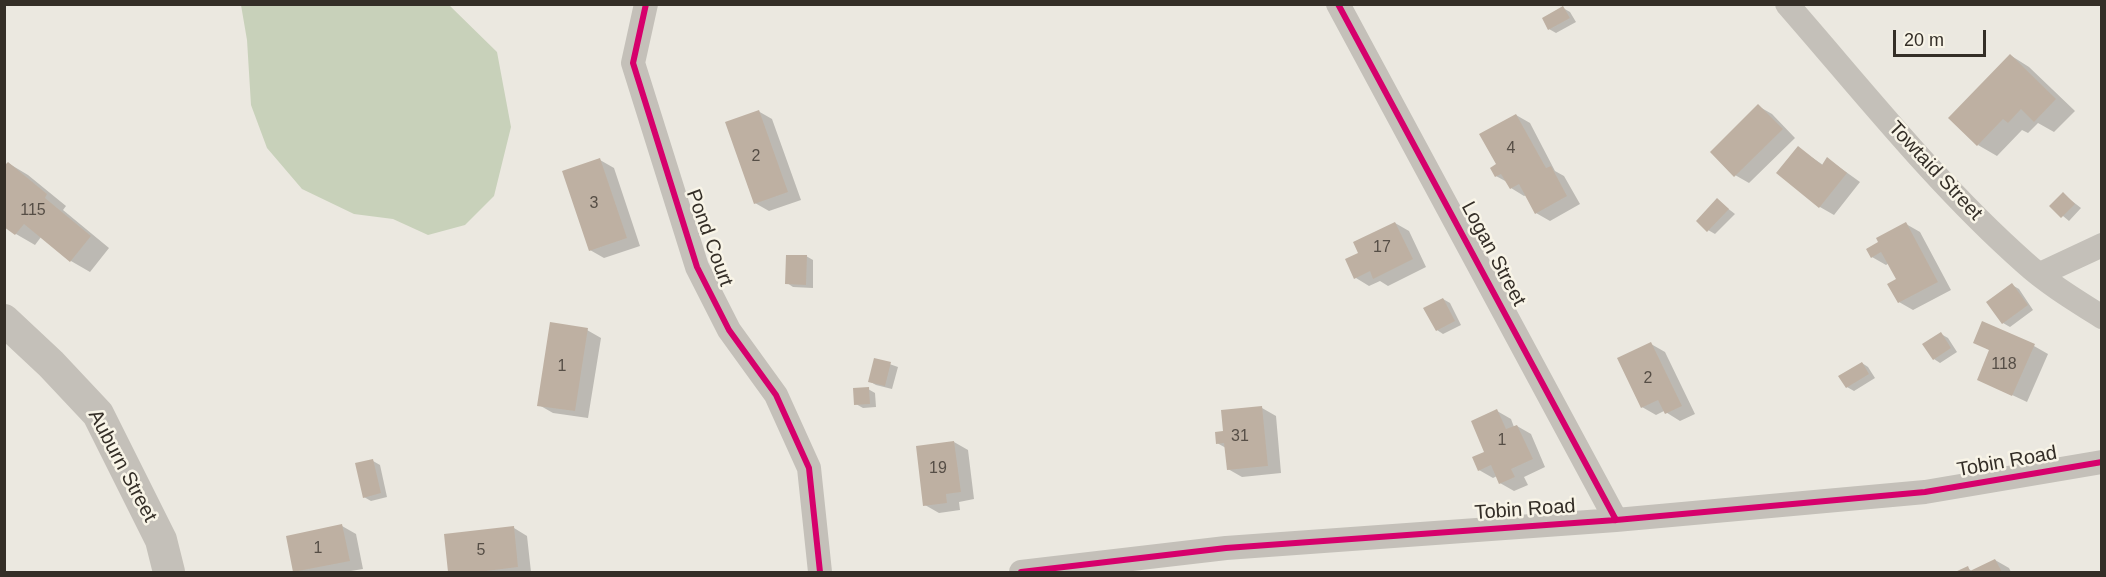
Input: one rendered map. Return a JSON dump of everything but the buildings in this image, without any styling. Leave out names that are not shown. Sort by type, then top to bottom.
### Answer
[{"type":"street","name":"Pond Court","points":[[646,4],[633,63],[697,267],[729,330],[776,395],[809,468],[820,573]]},
{"type":"street","name":"Logan Street","points":[[1338,4],[1616,520]]},
{"type":"street","name":"Towtaid Street","points":[[1786,4],[1934,172],[1994,234],[2025,263],[2102,317]]},
{"type":"street","points":[[2040,274],[2102,245]]},
{"type":"street","name":"Auburn Street","points":[[4,320],[51,364],[98,414],[161,540],[169,573]]},
{"type":"street","name":"Tobin Road","points":[[1021,573],[1226,548],[1616,520],[1925,492],[2102,462]]},
{"type":"green space","points":[[241,5],[449,5],[497,52],[511,127],[494,196],[465,225],[428,235],[393,219],[354,214],[302,189],[267,148],[251,105],[247,40]]},
{"type":"cycle path","points":[[646,4],[633,63],[697,267],[729,330],[776,395],[809,468],[820,572]]},
{"type":"cycle path","points":[[1338,4],[1616,520]]},
{"type":"cycle path","points":[[1021,572],[1226,548],[1616,520],[1925,492],[2102,462]]}]
